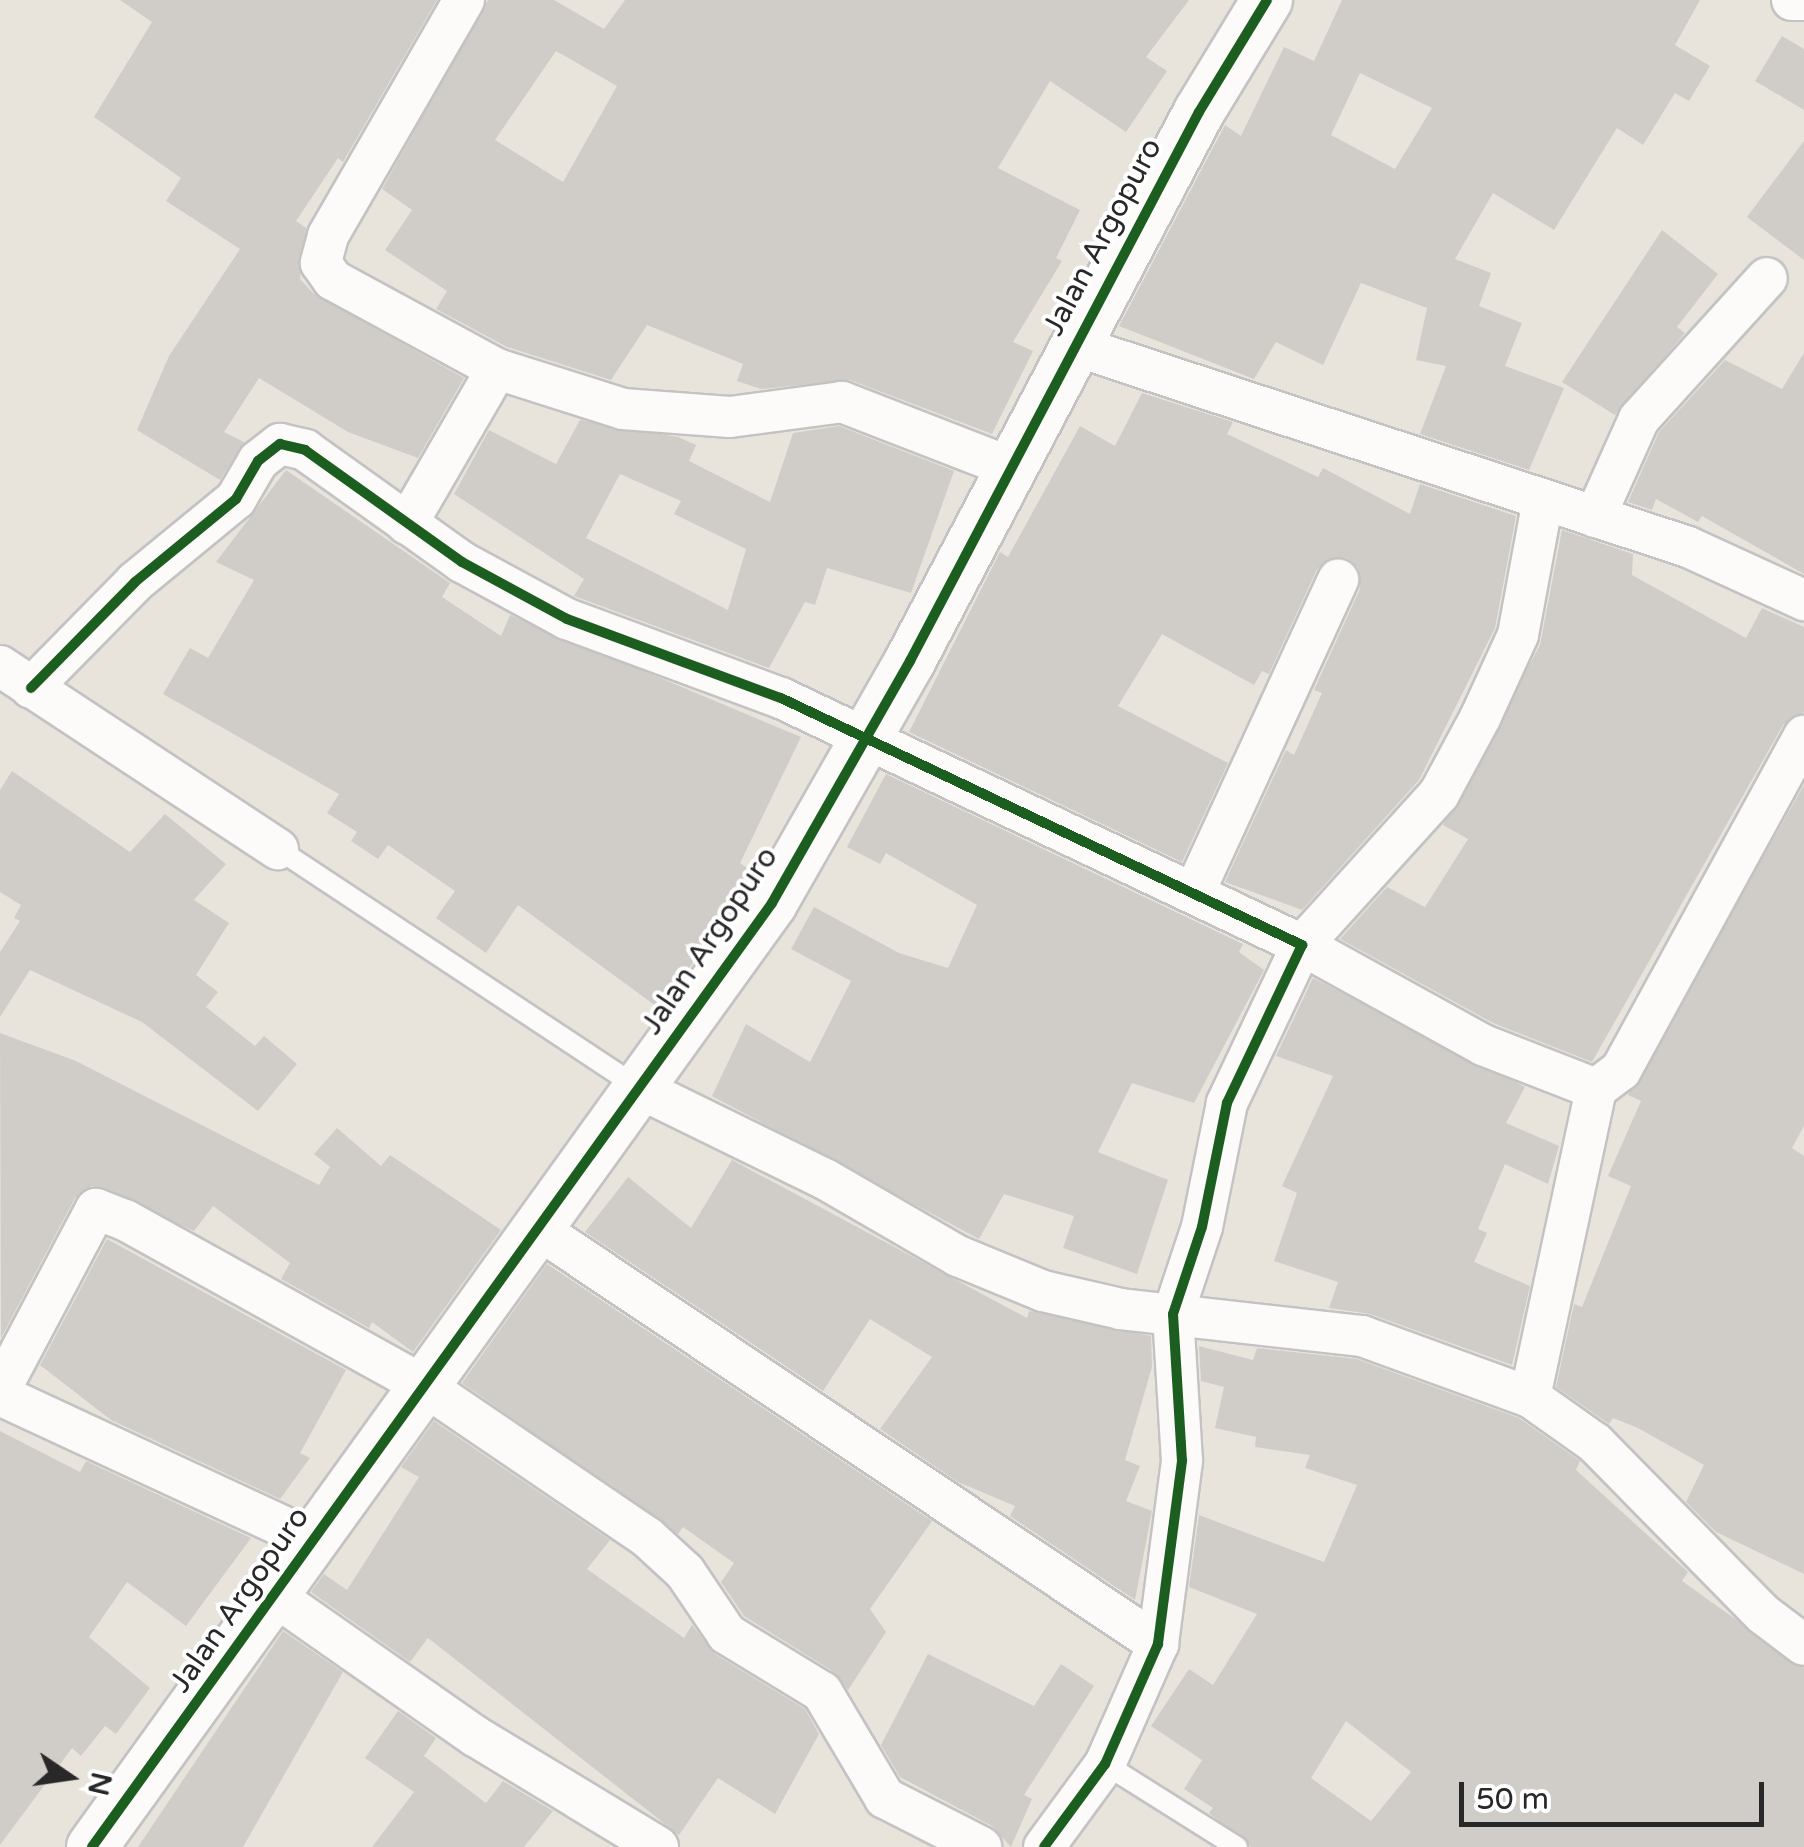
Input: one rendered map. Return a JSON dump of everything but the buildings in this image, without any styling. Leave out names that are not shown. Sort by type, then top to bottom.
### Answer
[{"type":"street","points":[[464,0],[321,262],[334,280],[496,369],[623,408],[678,416],[842,402],[1010,467]]},
{"type":"street","name":"Jalan Argopuro","points":[[92,1847],[772,902],[866,739],[1073,346],[1267,0]]},
{"type":"street","points":[[1792,0],[1804,0]]},
{"type":"street","points":[[1595,516],[1639,419],[1767,278]]},
{"type":"street","points":[[1073,346],[1688,547],[1804,600]]},
{"type":"street","points":[[407,524],[496,369]]},
{"type":"street","points":[[278,850],[15,677],[236,499],[258,461],[280,444],[305,450],[407,524],[567,619],[781,698],[1302,945],[1483,1045],[1596,1090]]},
{"type":"street","points":[[1044,1847],[1105,1764],[1158,1644],[1182,1461],[1173,1314],[1202,1227],[1227,1103],[1302,945],[1439,794],[1472,734],[1518,635],[1543,500]]},
{"type":"street","points":[[1194,893],[1338,580]]},
{"type":"street","points":[[1530,1397],[1596,1090],[1621,1070],[1804,736]]},
{"type":"street","points":[[639,1088],[825,1179],[958,1256],[1043,1291],[1173,1314],[1376,1340],[1530,1397],[1594,1443],[1763,1614],[1804,1645]]},
{"type":"street","points":[[312,1540],[0,1393],[96,1209],[426,1387],[646,1538],[685,1572],[728,1634],[822,1692],[885,1798],[981,1847]]},
{"type":"street","points":[[535,1227],[1158,1644]]},
{"type":"street","points":[[272,1594],[475,1736],[658,1847]]},
{"type":"lane","points":[[278,850],[639,1088]]},
{"type":"lane","points":[[1105,1764],[1237,1847]]},
{"type":"cycle path","points":[[92,1847],[772,903],[910,661],[1199,112],[1267,0]]},
{"type":"cycle path","points":[[31,688],[135,582],[236,499],[258,461],[280,444],[305,450],[462,562],[567,619],[781,698],[1302,945],[1227,1103],[1202,1227],[1173,1314],[1182,1461],[1158,1644],[1105,1764],[1044,1847]]}]
